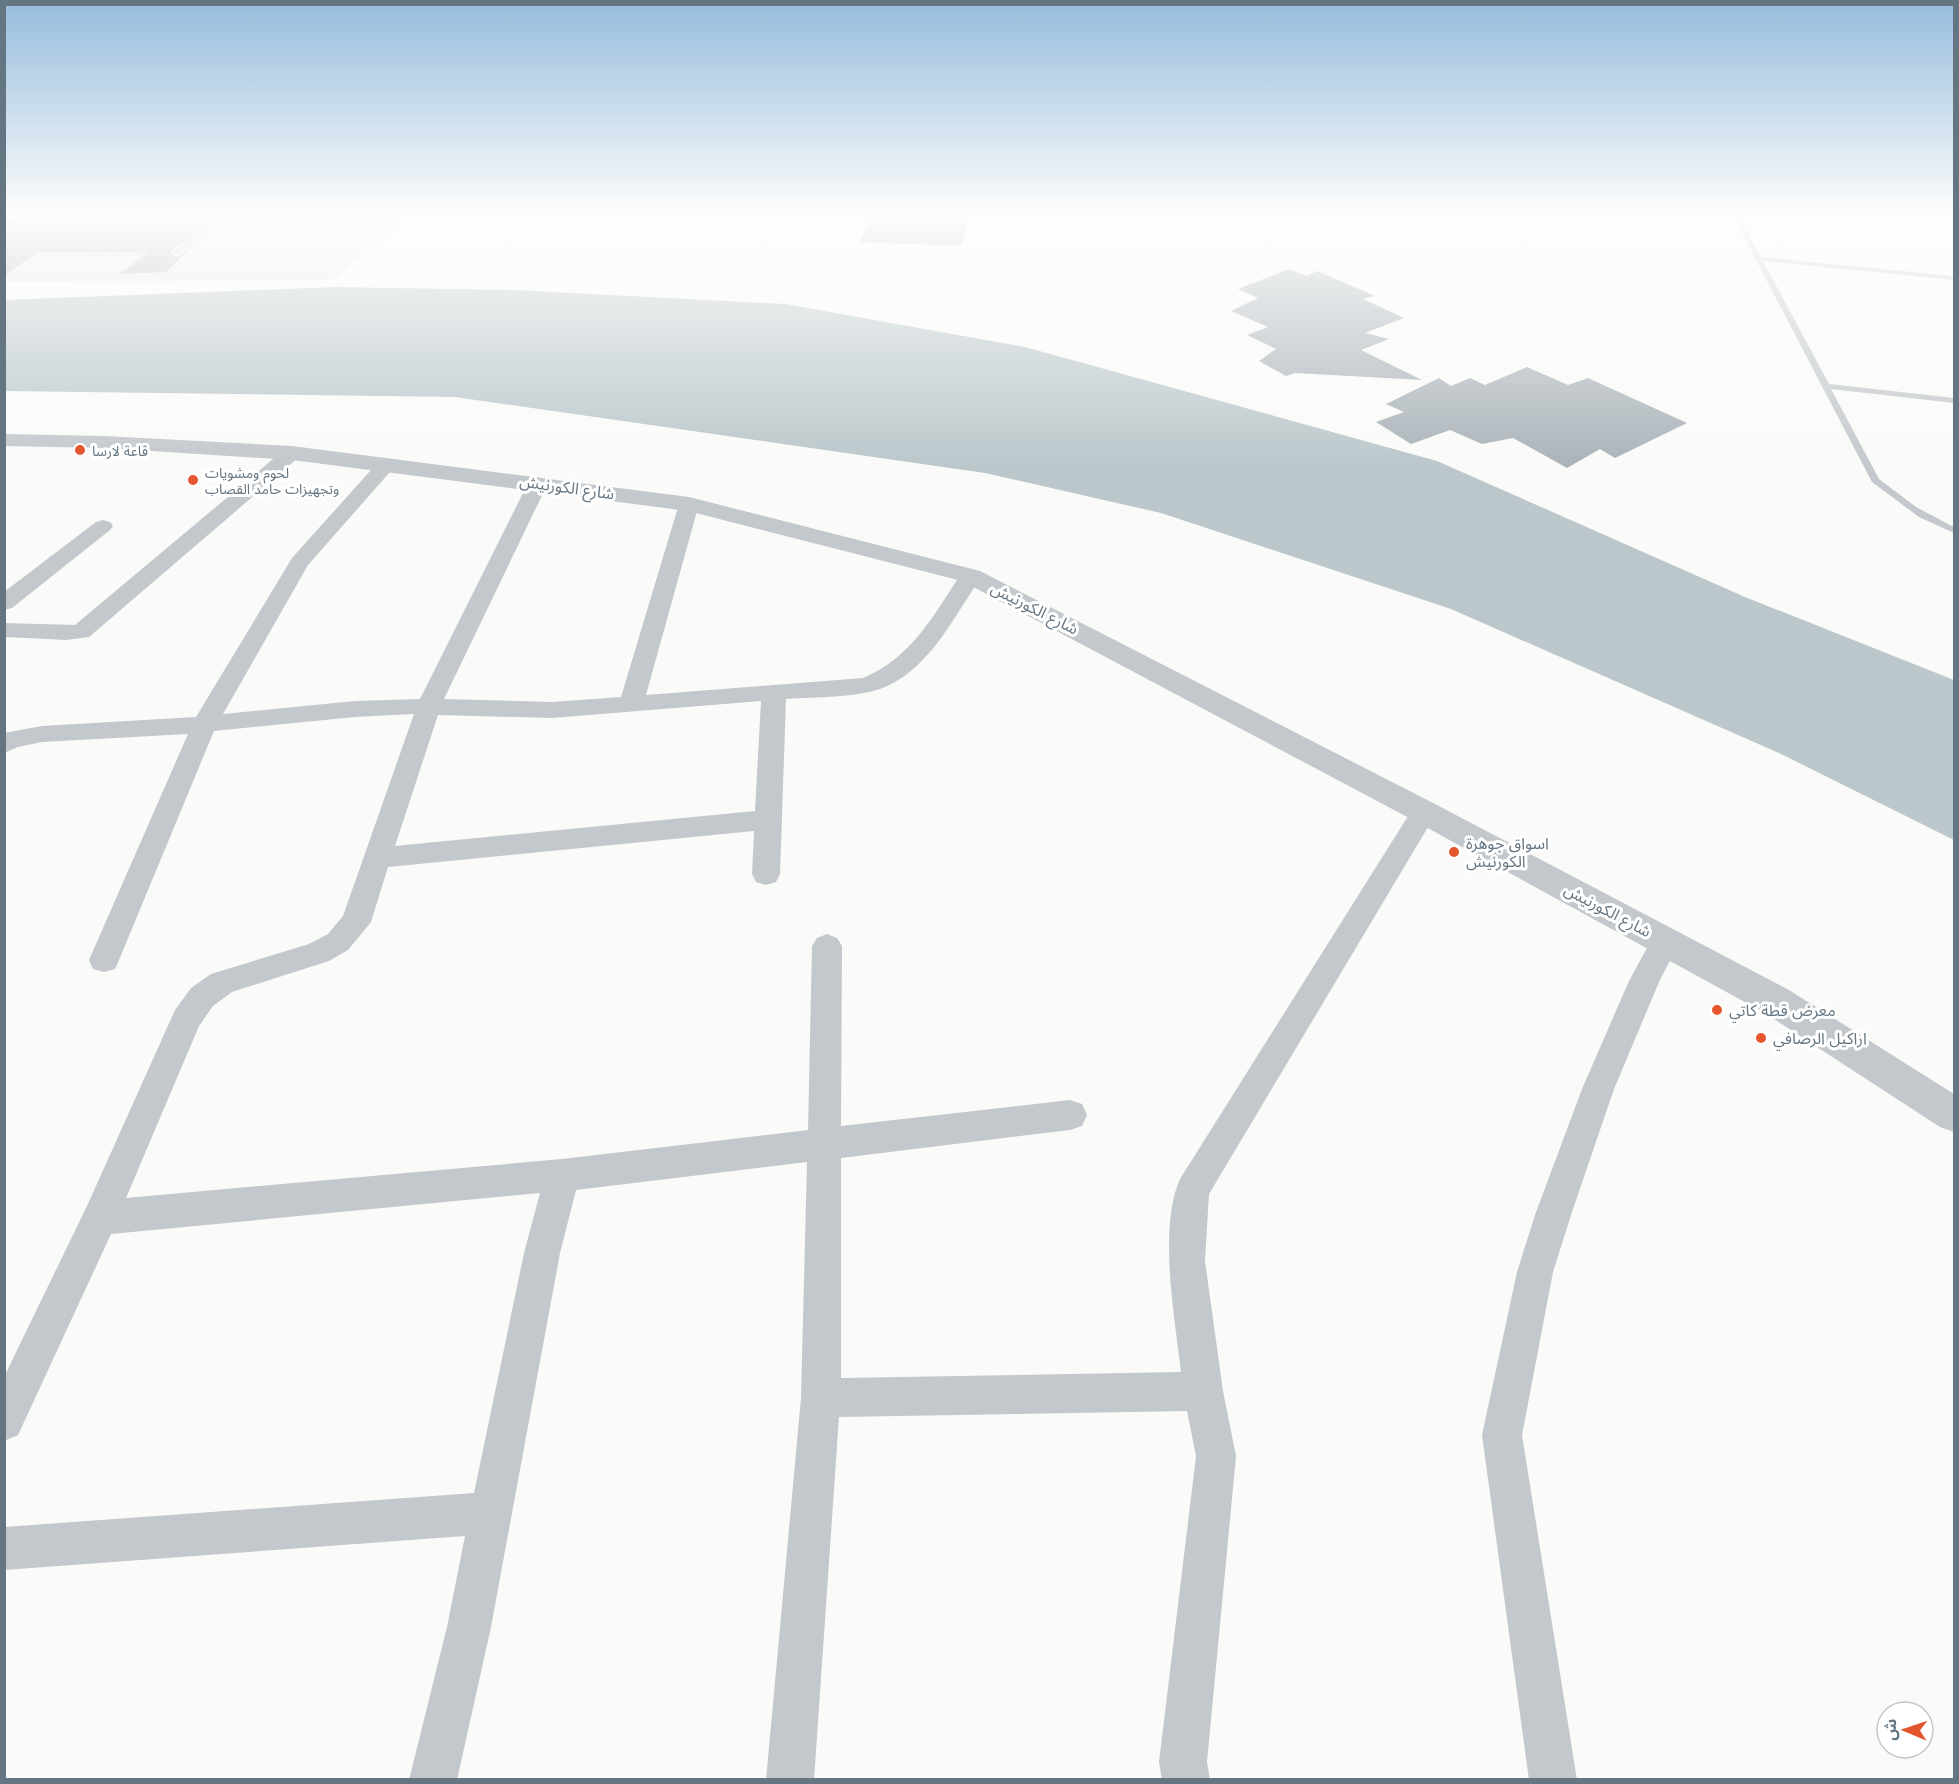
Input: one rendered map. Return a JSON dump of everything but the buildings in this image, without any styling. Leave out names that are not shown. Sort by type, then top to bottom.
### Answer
[{"type":"street","name":"شارع الكورنيش","points":[[4,440],[104,442],[292,453],[689,504],[971,576],[1425,812],[1776,1001],[1954,1115]]},
{"type":"street","points":[[4,630],[81,632],[104,615],[292,453]]},
{"type":"street","points":[[104,960],[205,723],[299,562],[387,464]]},
{"type":"street","points":[[4,1421],[100,1218],[186,1019],[201,997],[222,983],[318,953],[338,942],[356,922],[428,708],[538,483]]},
{"type":"street","points":[[632,705],[689,504]]},
{"type":"street","points":[[4,603],[103,526]]},
{"type":"street","points":[[6,741],[42,734],[205,723],[355,709],[552,710],[867,686],[893,674],[918,653],[971,576]]},
{"type":"street","points":[[766,874],[774,693]]},
{"type":"street","points":[[1186,1779],[1183,1762],[1216,1456],[1203,1391],[1187,1261],[1192,1191],[1425,812]]},
{"type":"street","points":[[379,858],[767,820]]},
{"type":"street","points":[[1553,1779],[1502,1436],[1535,1272],[1553,1215],[1602,1079],[1644,981],[1665,941]]},
{"type":"street","points":[[790,1779],[821,1398],[827,946]]},
{"type":"street","points":[[100,1218],[562,1175],[1070,1116]]},
{"type":"street","points":[[433,1779],[469,1627],[542,1253],[562,1175]]},
{"type":"street","points":[[821,1398],[1203,1391]]},
{"type":"street","points":[[4,1549],[490,1513]]},
{"type":"lane","points":[[1780,299],[1875,480],[1900,502],[1939,525],[1954,530]]},
{"type":"lane","points":[[1824,386],[1954,400]]},
{"type":"shaded area","points":[[693,299],[785,304],[1025,347],[1437,461],[1745,597],[1954,680],[1954,840],[1781,754],[1451,609],[1161,513],[985,473],[455,397],[5,391],[5,300]]},
{"type":"place","name":"قاعة لارسا","points":[[80,450]]},
{"type":"place","name":"لحوم ومشويات وتجهيزات حامد القصاب","points":[[193,480]]},
{"type":"place","name":"اسواق جوهرة الكورنيش","points":[[1454,852]]},
{"type":"place","name":"معرض قطة كاتي","points":[[1717,1010]]},
{"type":"place","name":"اراكيل الرصافي","points":[[1761,1038]]}]
